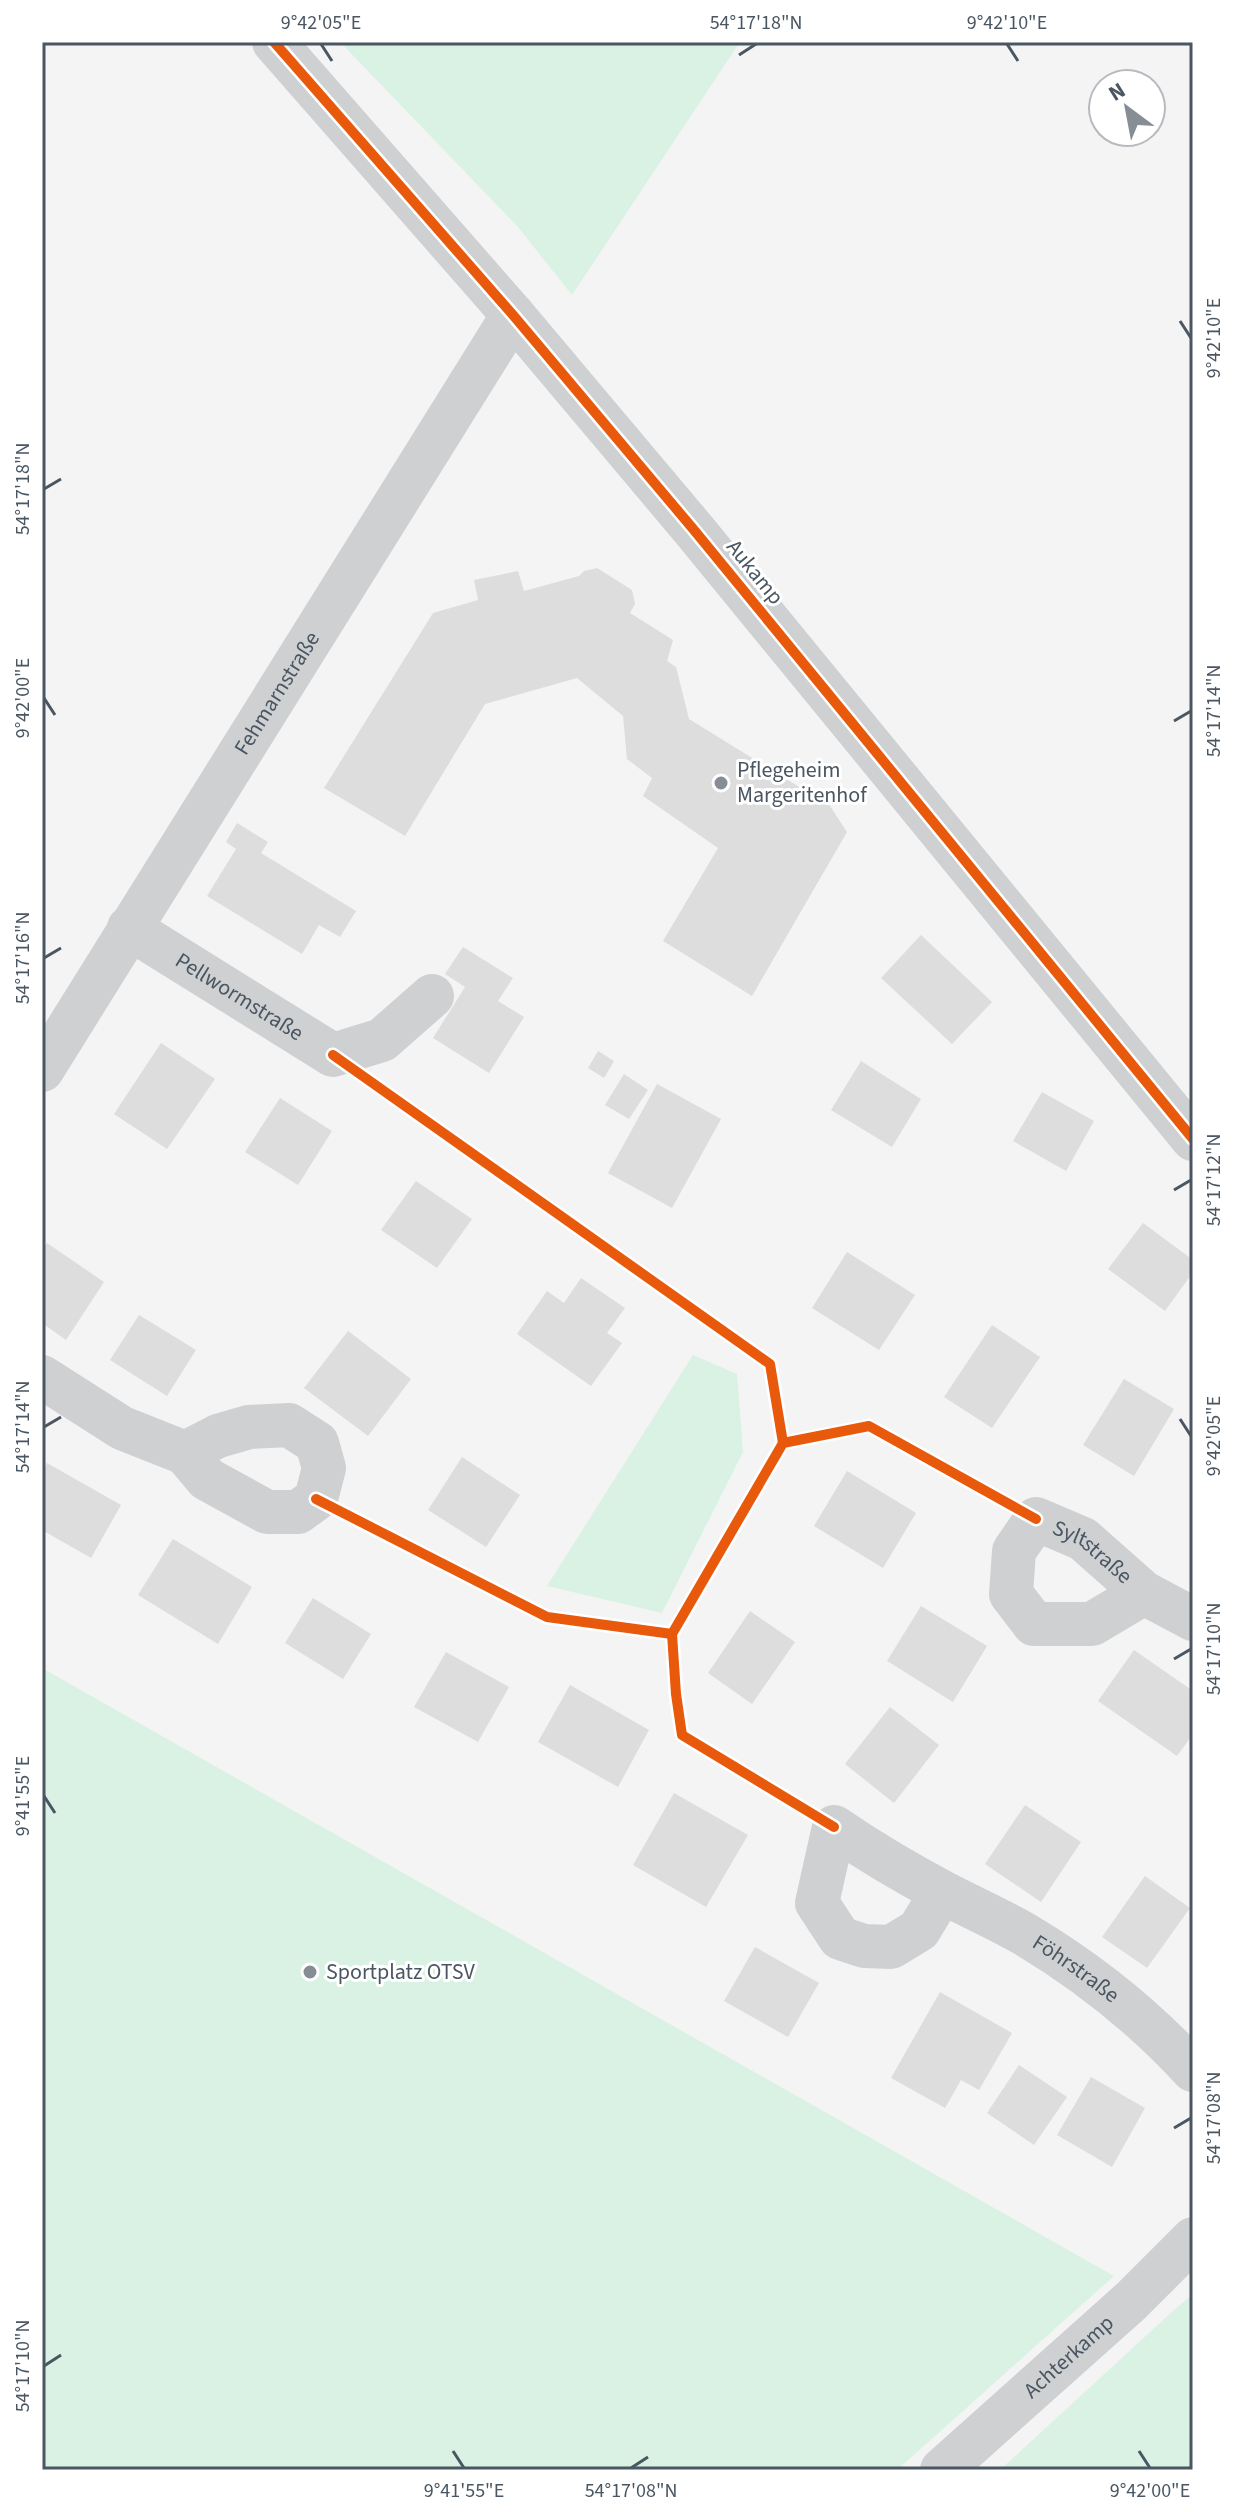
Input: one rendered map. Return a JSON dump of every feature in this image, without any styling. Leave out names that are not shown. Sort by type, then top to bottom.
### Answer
[{"type":"street","name":"Aukamp","points":[[274,42],[513,315],[694,530],[1193,1139]]},
{"type":"street","name":"Fehmarnstraße","points":[[42,1070],[513,315]]},
{"type":"street","name":"Pellwormstraße","points":[[129,928],[333,1055],[382,1040],[432,996]]},
{"type":"street","points":[[42,1377],[122,1428],[185,1453]]},
{"type":"street","name":"Syltstraße","points":[[1144,1593],[1193,1619]]},
{"type":"street","name":"Föhrstraße","points":[[942,1892],[1027,1936],[1094,1982],[1157,2031],[1193,2070]]},
{"type":"street","name":"Achterkamp","points":[[942,2470],[1131,2301],[1193,2239]]},
{"type":"green space","points":[[340,42],[740,42],[572,295],[518,227]]},
{"type":"green space","points":[[693,1355],[737,1374],[743,1452],[662,1613],[547,1586]]},
{"type":"green space","name":"Sportplatz OTSV","points":[[42,1668],[1114,2276],[897,2470],[42,2470]]},
{"type":"green space","points":[[1193,2294],[1193,2470],[1000,2470],[1174,2310]]},
{"type":"building","name":"Pflegeheim Margeritenhof","points":[[597,568],[632,590],[635,604],[630,613],[673,640],[667,661],[676,667],[689,719],[830,806],[847,832],[752,996],[663,941],[718,848],[643,796],[652,778],[627,759],[623,716],[577,678],[485,704],[405,836],[324,788],[433,613],[478,600],[474,580],[518,571],[524,591]]},
{"type":"building","points":[[237,823],[268,842],[261,853],[356,911],[340,937],[319,925],[302,954],[207,896],[236,849],[226,842]]},
{"type":"building","points":[[921,935],[992,1002],[952,1044],[881,978]]},
{"type":"building","points":[[463,947],[513,978],[498,1001],[524,1017],[489,1073],[433,1038],[465,987],[445,974]]},
{"type":"building","points":[[161,1043],[215,1079],[167,1149],[114,1114]]},
{"type":"building","points":[[598,1051],[614,1061],[604,1078],[588,1068]]},
{"type":"building","points":[[861,1061],[921,1099],[892,1147],[831,1110]]},
{"type":"building","points":[[624,1074],[648,1090],[629,1119],[605,1105]]},
{"type":"building","points":[[657,1084],[721,1119],[672,1208],[608,1173]]},
{"type":"building","points":[[1042,1092],[1094,1121],[1066,1171],[1013,1141]]},
{"type":"building","points":[[280,1098],[332,1131],[298,1185],[245,1152]]},
{"type":"building","points":[[416,1181],[472,1219],[437,1268],[381,1230]]},
{"type":"building","points":[[1143,1223],[1193,1260],[1193,1272],[1165,1311],[1108,1269]]},
{"type":"building","points":[[47,1243],[104,1282],[66,1340],[42,1323],[42,1251]]},
{"type":"building","points":[[847,1252],[915,1295],[879,1350],[812,1308]]},
{"type":"building","points":[[581,1278],[625,1308],[607,1333],[622,1343],[591,1386],[517,1334],[547,1291],[564,1303]]},
{"type":"building","points":[[139,1315],[196,1350],[167,1396],[110,1360]]},
{"type":"building","points":[[992,1325],[1040,1357],[992,1428],[944,1397]]},
{"type":"building","points":[[348,1331],[411,1379],[368,1436],[304,1388]]},
{"type":"building","points":[[1124,1379],[1174,1409],[1134,1476],[1083,1445]]},
{"type":"building","points":[[462,1457],[520,1495],[486,1547],[428,1510]]},
{"type":"building","points":[[47,1463],[121,1505],[91,1558],[42,1530],[42,1473]]},
{"type":"building","points":[[847,1471],[916,1513],[883,1568],[814,1526]]},
{"type":"building","points":[[173,1539],[252,1587],[218,1644],[138,1595]]},
{"type":"building","points":[[313,1598],[371,1634],[343,1679],[285,1643]]},
{"type":"building","points":[[921,1606],[987,1646],[953,1702],[887,1661]]},
{"type":"building","points":[[750,1611],[795,1642],[752,1704],[708,1673]]},
{"type":"building","points":[[1134,1650],[1193,1691],[1193,1734],[1177,1756],[1098,1701]]},
{"type":"building","points":[[446,1652],[509,1687],[478,1742],[414,1707]]},
{"type":"building","points":[[570,1685],[649,1730],[618,1787],[538,1742]]},
{"type":"building","points":[[890,1707],[939,1745],[894,1803],[845,1764]]},
{"type":"building","points":[[674,1793],[748,1835],[706,1907],[633,1865]]},
{"type":"building","points":[[1025,1805],[1081,1842],[1041,1902],[985,1864]]},
{"type":"building","points":[[1145,1876],[1190,1908],[1147,1968],[1102,1937]]},
{"type":"building","points":[[755,1947],[819,1983],[788,2037],[724,2001]]},
{"type":"building","points":[[940,1992],[1012,2033],[979,2090],[961,2080],[945,2108],[891,2078]]},
{"type":"building","points":[[1019,2065],[1067,2097],[1034,2145],[987,2113]]},
{"type":"building","points":[[1091,2077],[1145,2108],[1112,2167],[1057,2135]]},
{"type":"cycle path","points":[[274,42],[513,315],[694,530],[1193,1139]]},
{"type":"cycle path","points":[[333,1055],[770,1364],[783,1443]]},
{"type":"cycle path","points":[[834,1827],[682,1735],[676,1694],[672,1634],[783,1443],[869,1426],[1036,1519]]},
{"type":"cycle path","points":[[316,1499],[547,1617],[672,1634]]},
{"type":"place","name":"Pflegeheim Margeritenhof","points":[[721,783]]},
{"type":"place","name":"Sportplatz OTSV","points":[[310,1972]]}]
